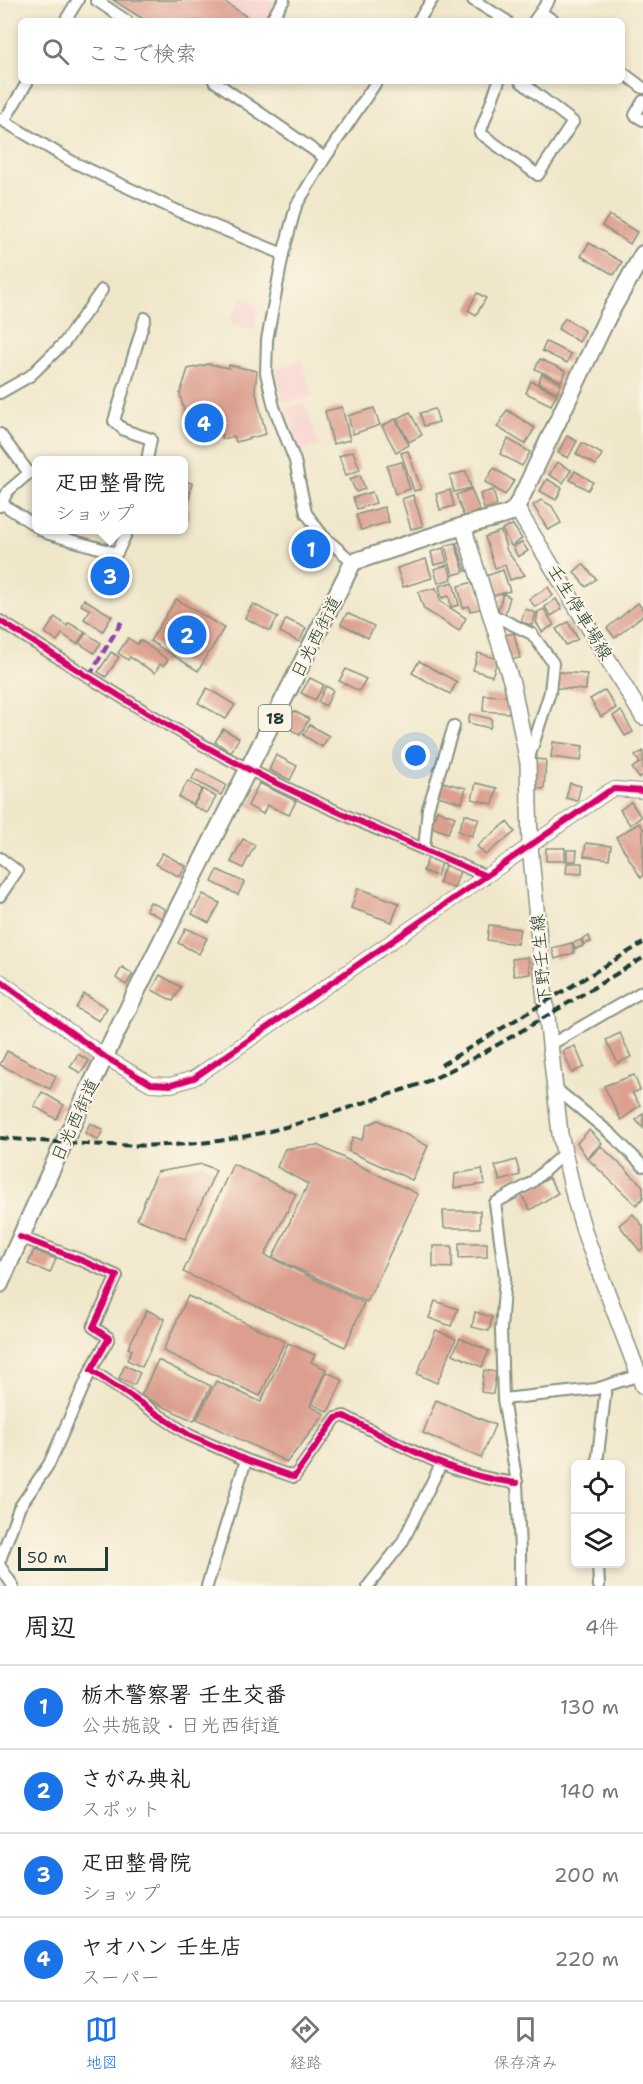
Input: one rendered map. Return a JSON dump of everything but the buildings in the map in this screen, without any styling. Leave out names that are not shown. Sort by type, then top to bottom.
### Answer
[{"type":"main road","points":[[353,562],[463,526],[505,515],[516,507],[608,316],[643,254]]},
{"type":"main road","name":"壬生停車場線","points":[[516,507],[643,717]]},
{"type":"main road","name":"下野壬生線","points":[[463,526],[513,687],[528,762],[530,846],[550,1045],[564,1153],[586,1237],[642,1379]]},
{"type":"main road","name":"日光西街道","points":[[0,1284],[105,1057],[353,562]]},
{"type":"street","points":[[67,18],[78,0]]},
{"type":"street","points":[[96,0],[123,18]]},
{"type":"street","points":[[272,18],[284,0]]},
{"type":"street","points":[[420,18],[432,0]]},
{"type":"street","points":[[473,0],[502,18]]},
{"type":"street","points":[[536,18],[549,0]]},
{"type":"street","points":[[541,12],[550,18]]},
{"type":"street","points":[[625,74],[643,87]]},
{"type":"street","points":[[26,84],[2,120],[84,167],[178,211],[283,254]]},
{"type":"street","points":[[353,562],[323,536],[306,513],[295,461],[274,407],[266,373],[267,340],[283,254],[296,206],[375,84]]},
{"type":"street","points":[[498,84],[480,133],[538,175],[573,122],[524,84]]},
{"type":"street","points":[[228,85],[325,158]]},
{"type":"street","points":[[643,101],[635,115],[643,120]]},
{"type":"street","points":[[0,393],[30,376],[64,343],[102,290]]},
{"type":"street","points":[[145,318],[114,421],[124,430],[151,439],[148,456]]},
{"type":"street","points":[[0,434],[29,473],[8,491],[1,505],[32,524]]},
{"type":"street","points":[[49,534],[117,553],[126,534]]},
{"type":"street","points":[[492,614],[532,634],[553,663],[550,692],[528,762]]},
{"type":"street","points":[[0,621],[175,729],[249,770],[486,876]]},
{"type":"street","points":[[424,849],[428,808],[454,726]]},
{"type":"street","points":[[0,981],[105,1057],[151,1084],[171,1085],[194,1078],[609,791],[615,789],[643,791]]},
{"type":"street","points":[[0,858],[17,871],[0,896]]},
{"type":"street","points":[[550,1045],[643,991]]},
{"type":"street","points":[[555,1088],[610,1134],[643,1166]]},
{"type":"street","points":[[520,1586],[517,1483],[503,1399],[501,1329],[505,1276],[495,1203],[531,1183],[564,1153]]},
{"type":"street","points":[[0,1560],[19,1508],[49,1464],[91,1370],[109,1338],[93,1327],[117,1276],[20,1238]]},
{"type":"street","points":[[91,1370],[189,1435],[246,1460],[294,1477],[336,1418],[344,1416],[441,1464],[495,1481],[517,1483]]},
{"type":"street","points":[[503,1399],[606,1387],[642,1379]]},
{"type":"street","points":[[597,1460],[606,1387]]},
{"type":"street","points":[[207,1586],[246,1460]]},
{"type":"street","points":[[368,1586],[402,1543],[441,1464]]},
{"type":"street","points":[[0,1566],[13,1586]]},
{"type":"street","points":[[598,1568],[599,1586]]},
{"type":"shaded area","points":[[113,0],[279,0],[266,18],[141,18]]},
{"type":"shaded area","points":[[242,298],[258,306],[254,330],[244,329],[229,321]]},
{"type":"shaded area","points":[[302,361],[313,396],[284,403],[275,369]]},
{"type":"shaded area","points":[[305,403],[319,446],[300,451],[286,408]]},
{"type":"railway","points":[[441,1065],[643,943]]},
{"type":"railway","points":[[0,1138],[100,1145],[174,1145],[244,1137],[288,1126],[407,1089],[439,1076],[516,1034],[643,958]]},
{"type":"marked path","points":[[89,676],[122,621]]},
{"type":"cycle path","points":[[0,621],[123,698],[250,770],[367,825],[486,876]]},
{"type":"cycle path","points":[[0,981],[105,1057],[151,1084],[171,1085],[194,1078],[609,791],[615,789],[643,791]]},
{"type":"cycle path","points":[[20,1237],[117,1276],[93,1327],[109,1338],[91,1370],[189,1435],[246,1460],[294,1477],[336,1418],[344,1416],[449,1467],[494,1480],[517,1483]]},
{"type":"place","name":"ヤオハン 壬生店","points":[[204,423]]},
{"type":"place","name":"栃木警察署 壬生交番","points":[[311,549]]},
{"type":"place","name":"疋田整骨院","points":[[110,576]]},
{"type":"place","name":"さがみ典礼","points":[[187,635]]}]
